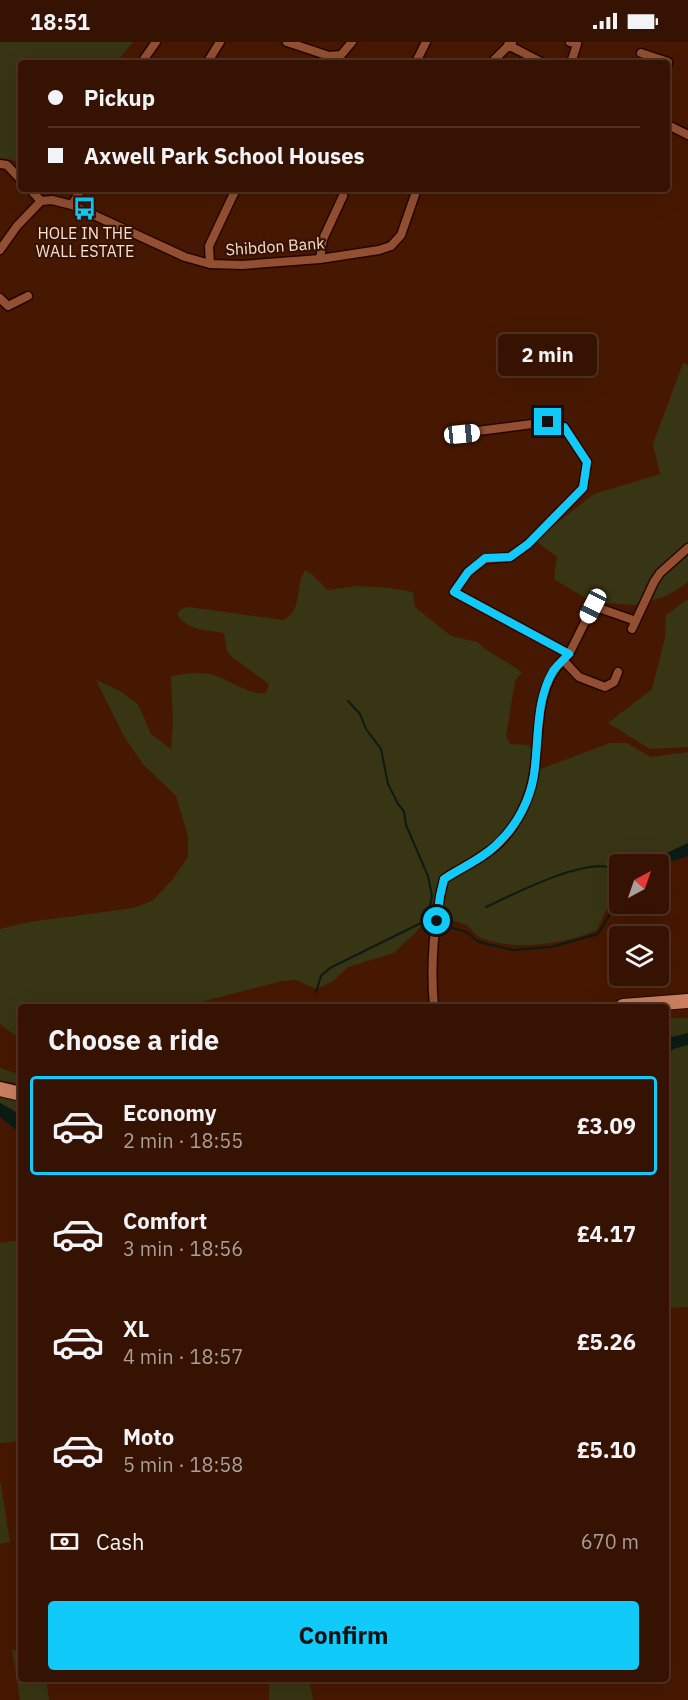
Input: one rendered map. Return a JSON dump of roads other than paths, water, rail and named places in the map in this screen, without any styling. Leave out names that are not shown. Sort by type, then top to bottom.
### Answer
[{"type":"main road","points":[[649,1004],[688,1001]]},
{"type":"main road","points":[[0,1089],[18,1093]]},
{"type":"street","points":[[147,60],[144,58],[156,42]]},
{"type":"street","points":[[209,60],[220,42]]},
{"type":"street","points":[[287,42],[299,44],[315,53],[329,56],[341,55],[352,42]]},
{"type":"street","points":[[417,60],[426,42]]},
{"type":"street","points":[[570,42],[577,44],[572,60]]},
{"type":"street","points":[[494,60],[510,44],[538,60]]},
{"type":"street","points":[[312,60],[315,53]]},
{"type":"street","points":[[641,53],[662,60]]},
{"type":"street","points":[[670,126],[688,135]]},
{"type":"street","points":[[0,164],[7,165],[18,177]]},
{"type":"street","points":[[0,250],[17,226],[41,201],[33,192]]},
{"type":"street","points":[[72,205],[79,192]]},
{"type":"street","points":[[210,264],[209,246],[235,192]]},
{"type":"street","name":"Shibdon Bank","points":[[41,201],[52,200],[72,205],[185,257],[210,264],[242,265],[320,259],[391,246],[401,235],[416,192]]},
{"type":"street","points":[[320,259],[323,239],[343,196]]},
{"type":"street","points":[[0,298],[8,306],[28,296]]},
{"type":"street","points":[[462,434],[548,422],[564,427],[587,462],[583,488],[528,544],[510,557],[485,558],[468,572],[454,592],[566,657],[579,677],[605,687],[614,682],[618,672]]},
{"type":"street","points":[[434,1004],[436,934],[444,879],[498,844],[515,823],[527,801],[534,775],[545,689],[554,670],[566,657],[593,606],[634,625],[660,573],[688,548]]},
{"type":"waterway","points":[[348,701],[360,714],[366,729],[381,749],[388,784],[404,811],[406,825],[428,876],[432,896],[427,920]]},
{"type":"waterway","points":[[486,907],[531,886],[567,873],[599,866],[609,868]]},
{"type":"waterway","points":[[316,992],[321,976],[330,968],[427,920],[466,932],[479,942],[513,950],[551,947],[598,934],[610,914]]},
{"type":"waterway","points":[[669,1045],[688,1039]]},
{"type":"place","name":"HOLE IN THE WALL ESTATE","points":[[85,208]]}]
